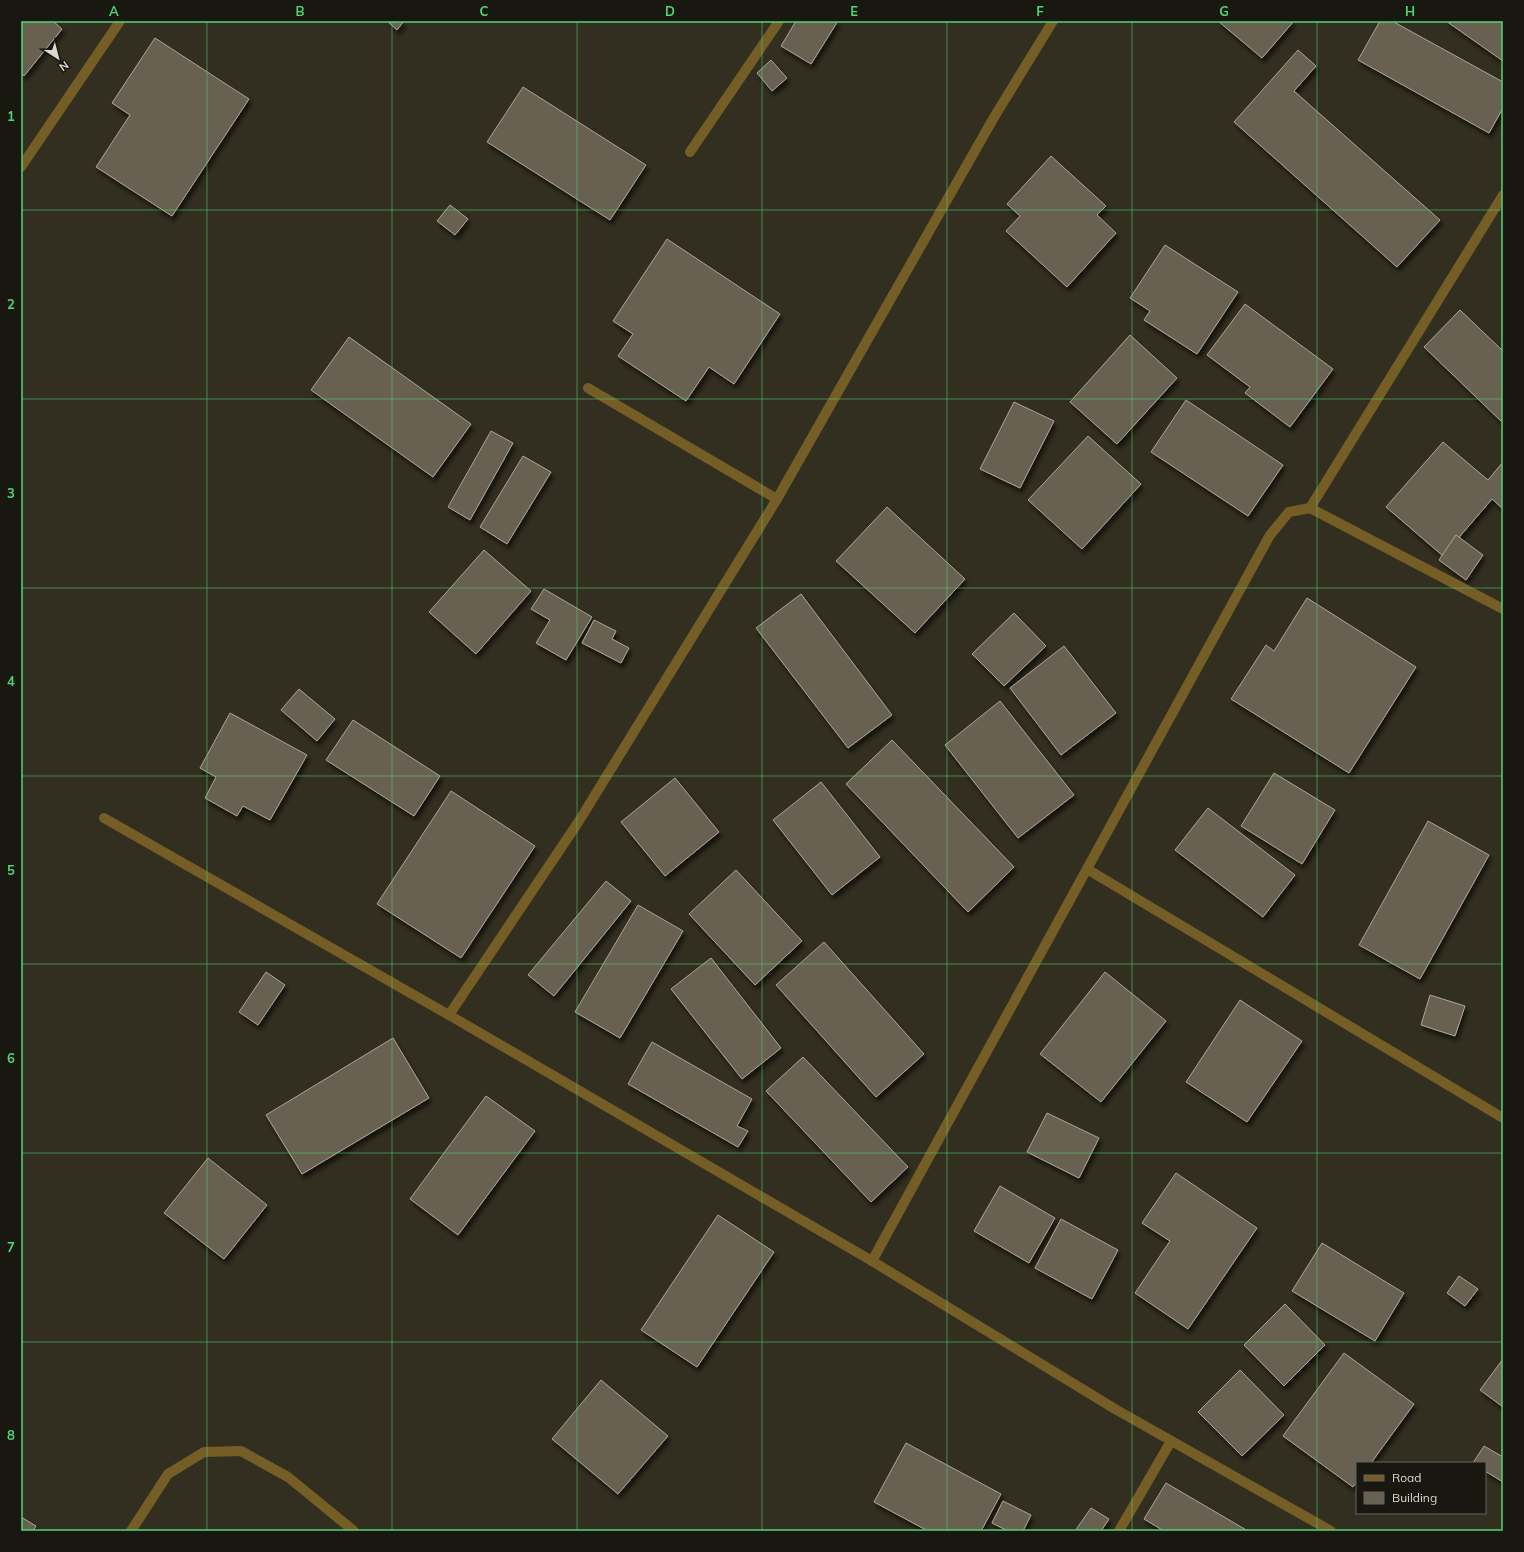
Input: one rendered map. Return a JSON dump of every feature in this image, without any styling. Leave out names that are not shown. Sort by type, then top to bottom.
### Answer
[{"type":"street","points":[[21,168],[120,21]]},
{"type":"street","points":[[690,152],[779,21]]},
{"type":"street","points":[[449,1015],[579,820],[776,499],[989,126],[1053,21]]},
{"type":"street","points":[[1310,508],[1503,195]]},
{"type":"street","points":[[588,388],[776,499]]},
{"type":"street","points":[[872,1261],[1270,535],[1289,512],[1310,508],[1503,609]]},
{"type":"street","points":[[104,818],[449,1015],[872,1261],[1115,1410],[1331,1531]]},
{"type":"street","points":[[1087,869],[1503,1118]]},
{"type":"street","points":[[1119,1531],[1171,1441]]},
{"type":"street","points":[[131,1531],[168,1474],[204,1452],[241,1451],[288,1478],[354,1531]]},
{"type":"building","points":[[21,21],[53,21],[62,29],[24,76],[21,73]]},
{"type":"building","points":[[387,21],[404,21],[397,30]]},
{"type":"building","points":[[796,21],[838,21],[811,64],[781,46]]},
{"type":"building","points":[[1218,21],[1294,21],[1262,58]]},
{"type":"building","points":[[1380,21],[1392,21],[1503,82],[1503,108],[1489,133],[1358,60]]},
{"type":"building","points":[[1446,21],[1503,21],[1503,61]]},
{"type":"building","points":[[155,38],[249,99],[172,216],[96,167],[130,115],[112,103]]},
{"type":"building","points":[[1298,50],[1316,66],[1294,91],[1440,220],[1397,267],[1234,122]]},
{"type":"building","points":[[771,60],[787,78],[772,91],[757,73]]},
{"type":"building","points":[[523,87],[646,165],[610,220],[487,142]]},
{"type":"building","points":[[1051,156],[1106,206],[1097,215],[1116,233],[1067,287],[1006,231],[1020,216],[1007,204]]},
{"type":"building","points":[[450,205],[468,219],[455,235],[437,221]]},
{"type":"building","points":[[667,239],[780,314],[734,384],[709,367],[686,401],[618,356],[633,334],[613,321]]},
{"type":"building","points":[[1165,245],[1238,292],[1197,354],[1144,320],[1150,311],[1130,298]]},
{"type":"building","points":[[1245,304],[1333,369],[1290,427],[1245,393],[1250,387],[1207,355]]},
{"type":"building","points":[[1460,310],[1503,351],[1503,423],[1424,347]]},
{"type":"building","points":[[1130,335],[1177,378],[1117,444],[1070,402]]},
{"type":"building","points":[[349,337],[471,424],[433,477],[311,390]]},
{"type":"building","points":[[1186,400],[1283,465],[1248,516],[1151,452]]},
{"type":"building","points":[[1014,402],[1054,421],[1020,488],[980,469]]},
{"type":"building","points":[[491,431],[513,443],[470,520],[448,507]]},
{"type":"building","points":[[1088,436],[1141,484],[1082,549],[1028,500]]},
{"type":"building","points":[[1443,442],[1488,480],[1503,462],[1503,509],[1492,499],[1443,556],[1386,507]]},
{"type":"building","points":[[523,456],[551,472],[507,544],[480,527]]},
{"type":"building","points":[[887,507],[965,579],[915,633],[836,561]]},
{"type":"building","points":[[1456,535],[1483,555],[1466,580],[1439,560]]},
{"type":"building","points":[[484,550],[531,591],[476,654],[429,612]]},
{"type":"building","points":[[544,589],[592,617],[566,660],[536,643],[550,620],[531,609]]},
{"type":"building","points":[[801,594],[892,715],[848,748],[756,628]]},
{"type":"building","points":[[1307,598],[1416,667],[1349,773],[1231,699],[1266,645],[1274,651]]},
{"type":"building","points":[[1014,613],[1046,646],[1004,686],[972,654]]},
{"type":"building","points":[[594,620],[616,631],[612,639],[629,648],[621,663],[582,643]]},
{"type":"building","points":[[1064,646],[1116,713],[1061,755],[1010,688]]},
{"type":"building","points":[[299,689],[335,719],[317,741],[281,710]]},
{"type":"building","points":[[1000,701],[1074,795],[1018,838],[945,745]]},
{"type":"building","points":[[230,713],[307,755],[270,820],[243,806],[237,816],[205,798],[216,777],[200,768]]},
{"type":"building","points":[[353,720],[440,776],[414,816],[326,760]]},
{"type":"building","points":[[892,740],[1014,867],[968,912],[846,784]]},
{"type":"building","points":[[1274,773],[1335,810],[1302,864],[1241,826]]},
{"type":"building","points":[[675,778],[719,832],[665,876],[621,822]]},
{"type":"building","points":[[821,782],[880,857],[832,895],[773,820]]},
{"type":"building","points":[[451,791],[535,846],[461,958],[377,904]]},
{"type":"building","points":[[1208,808],[1295,875],[1263,917],[1175,850]]},
{"type":"building","points":[[1428,821],[1489,855],[1420,979],[1359,945]]},
{"type":"building","points":[[736,870],[802,941],[755,985],[689,914]]},
{"type":"building","points":[[606,881],[631,901],[554,996],[528,975]]},
{"type":"building","points":[[638,905],[683,931],[620,1038],[575,1012]]},
{"type":"building","points":[[824,942],[924,1054],[876,1097],[776,985]]},
{"type":"building","points":[[711,958],[781,1048],[742,1079],[671,989]]},
{"type":"building","points":[[266,972],[285,985],[258,1025],[239,1012]]},
{"type":"building","points":[[1105,972],[1166,1021],[1101,1102],[1040,1054]]},
{"type":"building","points":[[1430,995],[1465,1006],[1455,1036],[1421,1025]]},
{"type":"building","points":[[1240,1000],[1302,1041],[1247,1122],[1186,1082]]},
{"type":"building","points":[[393,1038],[429,1098],[302,1174],[266,1115]]},
{"type":"building","points":[[652,1042],[752,1099],[737,1126],[748,1131],[738,1147],[628,1084]]},
{"type":"building","points":[[803,1057],[908,1167],[871,1202],[766,1091]]},
{"type":"building","points":[[486,1096],[535,1131],[458,1235],[410,1199]]},
{"type":"building","points":[[1047,1113],[1099,1138],[1079,1178],[1027,1152]]},
{"type":"building","points":[[208,1158],[267,1205],[224,1259],[164,1213]]},
{"type":"building","points":[[1176,1173],[1257,1228],[1188,1329],[1135,1293],[1170,1241],[1142,1223]]},
{"type":"building","points":[[1000,1186],[1055,1218],[1029,1263],[974,1231]]},
{"type":"building","points":[[718,1215],[774,1252],[697,1367],[641,1330]]},
{"type":"building","points":[[1061,1219],[1118,1250],[1092,1299],[1035,1268]]},
{"type":"building","points":[[1322,1243],[1404,1293],[1375,1341],[1292,1291]]},
{"type":"building","points":[[1459,1276],[1478,1289],[1465,1306],[1447,1293]]},
{"type":"building","points":[[1285,1304],[1325,1345],[1284,1386],[1244,1345]]},
{"type":"building","points":[[1344,1353],[1414,1404],[1372,1462],[1356,1462],[1356,1483],[1353,1487],[1283,1436]]},
{"type":"building","points":[[1503,1359],[1503,1407],[1480,1390]]},
{"type":"building","points":[[1240,1370],[1284,1415],[1242,1456],[1198,1412]]},
{"type":"building","points":[[601,1380],[668,1436],[618,1494],[552,1439]]},
{"type":"building","points":[[906,1443],[1001,1494],[981,1531],[928,1531],[874,1502]]},
{"type":"building","points":[[1484,1446],[1503,1457],[1503,1482],[1486,1472],[1486,1462],[1474,1462]]},
{"type":"building","points":[[1166,1483],[1248,1531],[1164,1531],[1144,1519]]},
{"type":"building","points":[[1003,1501],[1031,1515],[1023,1531],[1008,1531],[992,1523]]},
{"type":"building","points":[[1091,1508],[1109,1519],[1101,1531],[1075,1531]]},
{"type":"building","points":[[21,1517],[36,1526],[33,1531],[21,1531]]}]
